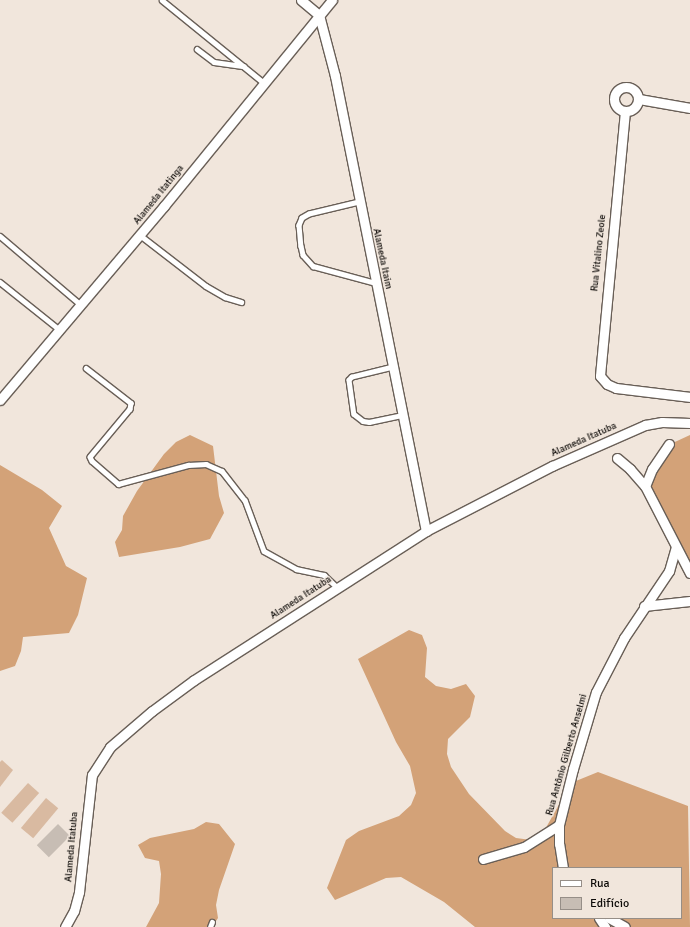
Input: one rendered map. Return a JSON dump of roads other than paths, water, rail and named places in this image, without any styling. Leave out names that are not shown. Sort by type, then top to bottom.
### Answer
[{"type":"street","points":[[301,0],[319,15]]},
{"type":"street","name":"Alameda Itatinga","points":[[0,400],[82,305],[332,0]]},
{"type":"street","name":"Alameda Itaim","points":[[319,15],[335,76],[426,531]]},
{"type":"street","points":[[626,86],[633,88],[639,99],[636,107],[625,111],[615,104],[614,96],[618,89],[626,86]]},
{"type":"street","points":[[639,99],[690,108]]},
{"type":"street","name":"Rua Vitalino Zeole","points":[[625,111],[599,368],[604,382],[616,388],[690,397]]},
{"type":"street","name":"Alameda Itatuba","points":[[65,927],[74,911],[79,892],[92,775],[110,747],[152,711],[194,680],[426,531],[546,470],[645,425],[662,422],[690,423]]},
{"type":"street","points":[[645,486],[652,469],[668,444]]},
{"type":"street","points":[[616,458],[630,469],[645,486],[690,573]]},
{"type":"street","name":"Rua Antônio Gilberto Anselmi","points":[[563,867],[559,844],[559,825],[572,769],[596,692],[609,663],[644,606],[669,571],[676,548]]},
{"type":"street","points":[[644,606],[690,601]]},
{"type":"street","name":"Rua Antônio Gilberto Anselmi","points":[[483,859],[524,847],[559,825]]},
{"type":"street","points":[[611,919],[625,927]]},
{"type":"lane","points":[[162,0],[264,83]]},
{"type":"lane","points":[[197,49],[214,62],[244,66]]},
{"type":"lane","points":[[359,202],[309,214],[302,218],[299,225],[301,246],[303,255],[313,266],[376,283]]},
{"type":"lane","points":[[140,235],[206,286],[241,302]]},
{"type":"lane","points":[[0,236],[82,305]]},
{"type":"lane","points":[[0,282],[60,330]]},
{"type":"lane","points":[[393,367],[352,377],[349,380],[354,414],[363,421],[369,422],[402,415]]},
{"type":"lane","points":[[86,368],[131,403],[130,409],[90,457],[92,461],[118,484],[188,465],[206,464],[222,471],[236,486],[245,500],[264,551],[296,569],[324,576],[338,588]]}]
